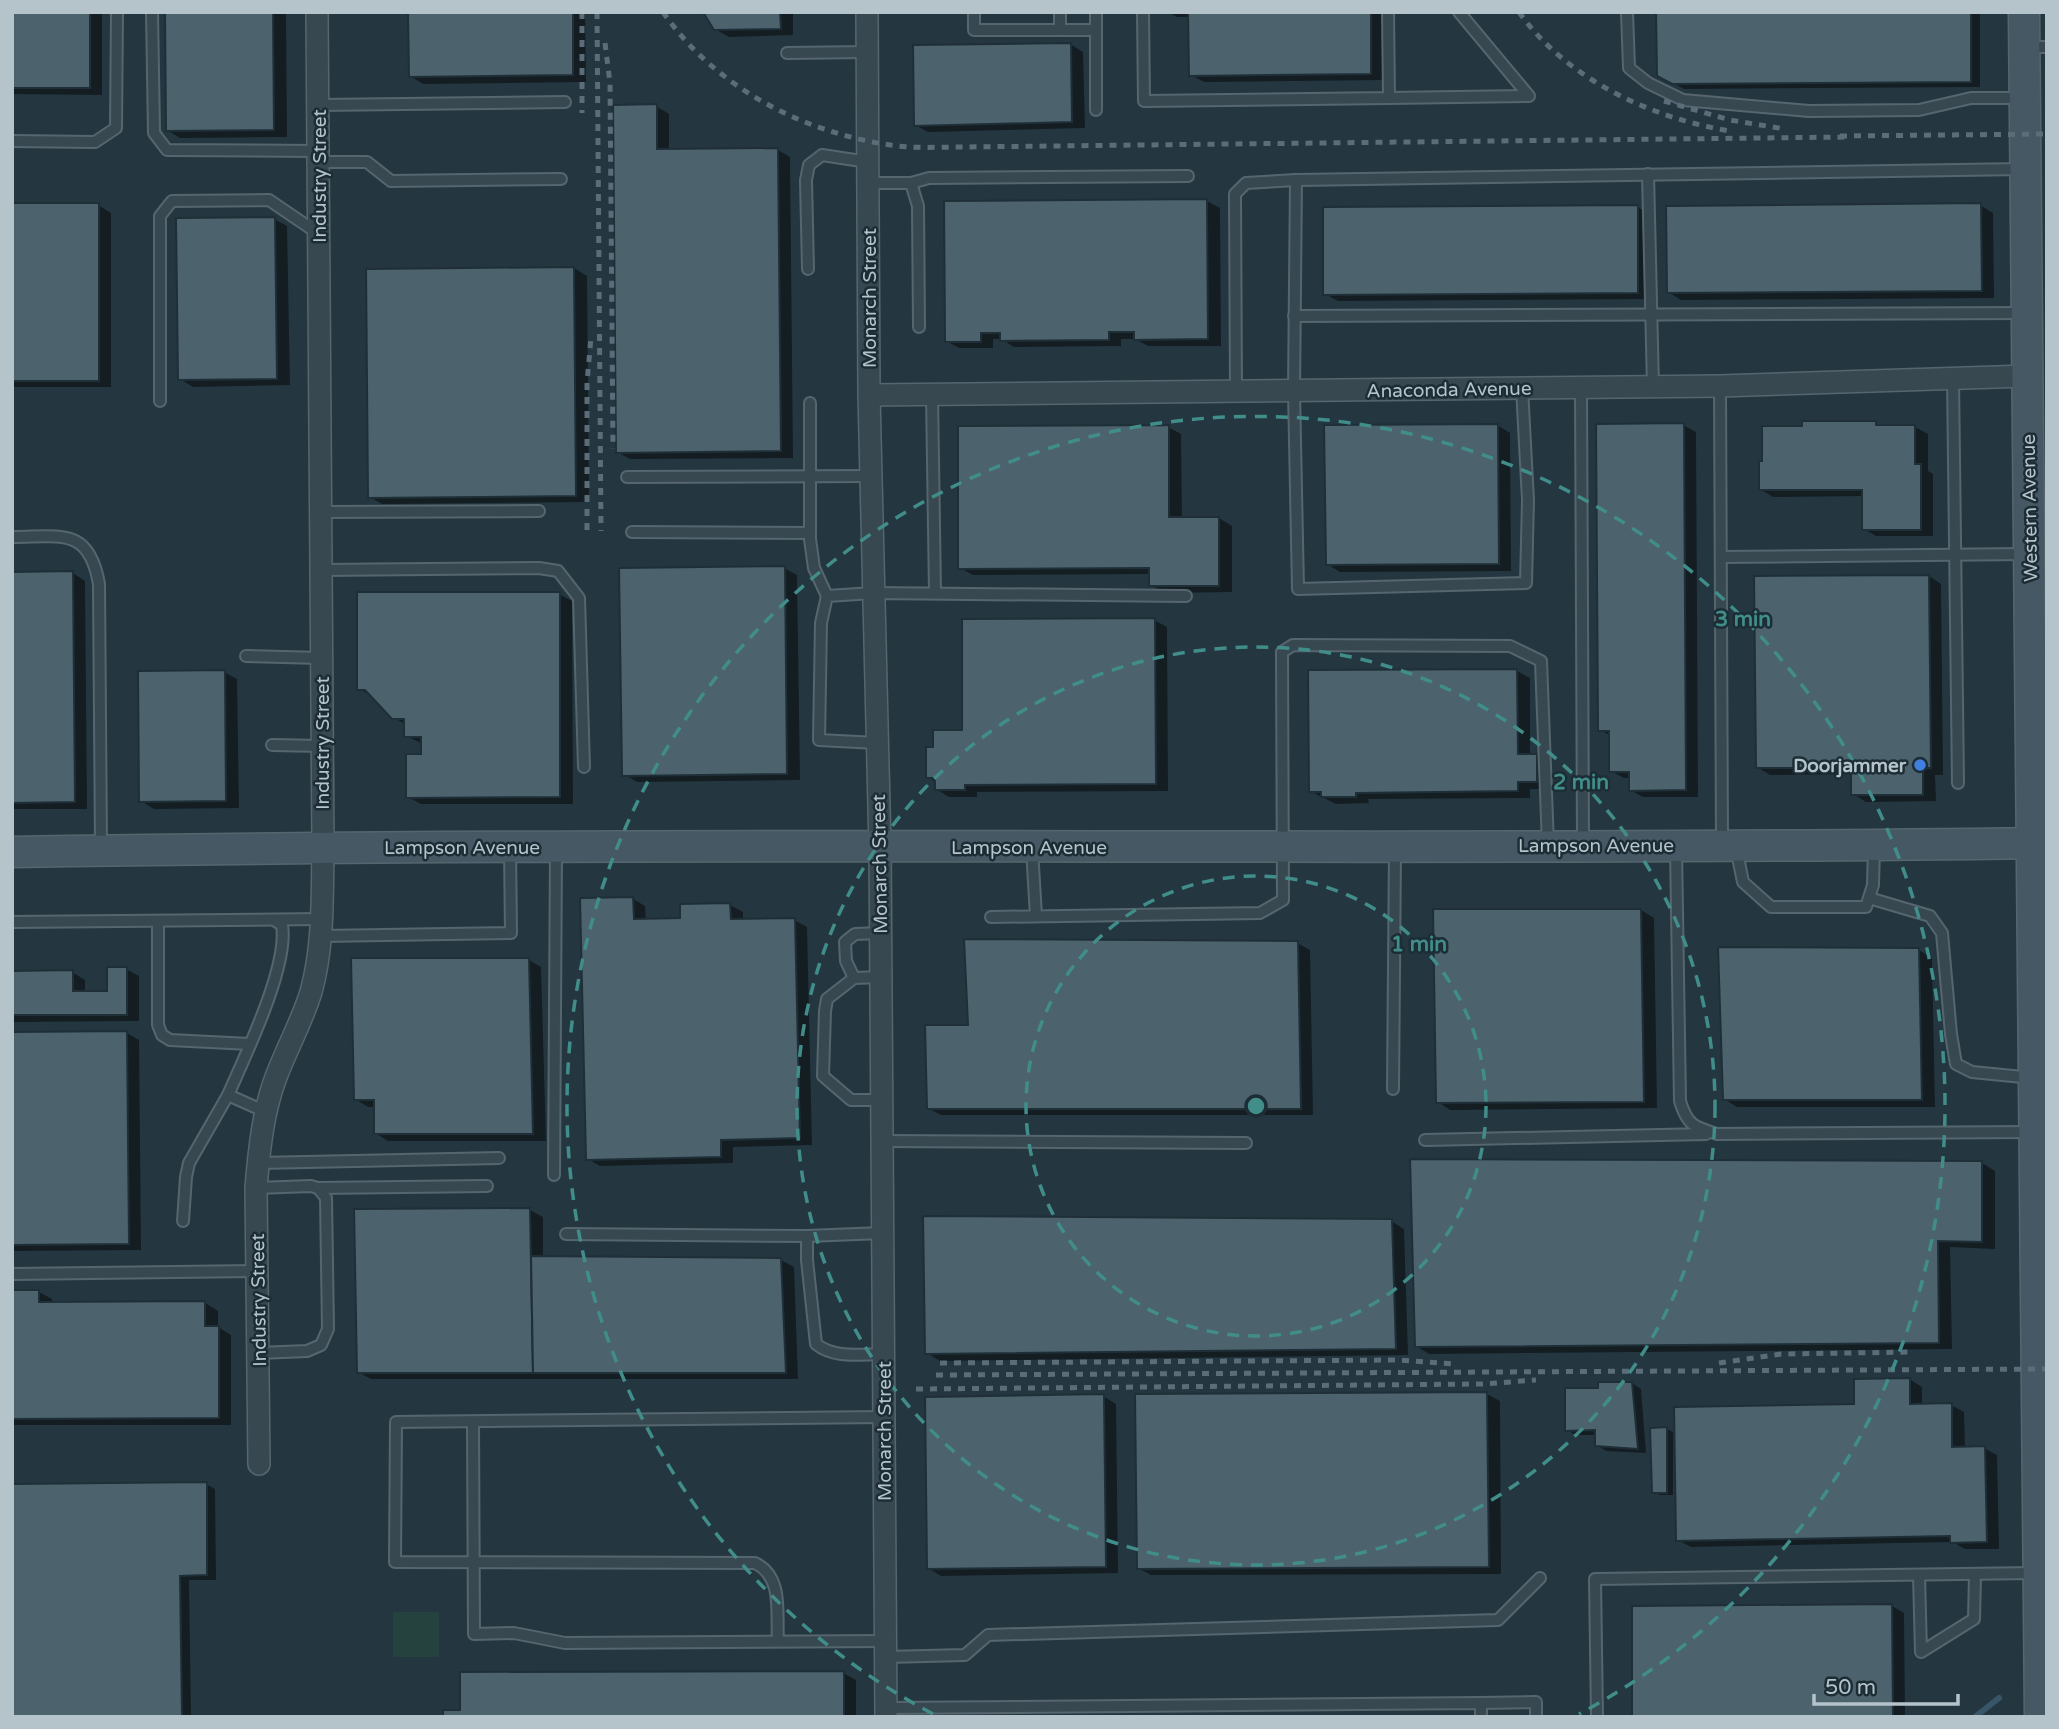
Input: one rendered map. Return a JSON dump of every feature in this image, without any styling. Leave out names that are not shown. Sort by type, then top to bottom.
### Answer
[{"type":"main road","name":"Western Avenue","points":[[2024,12],[2036,47],[2029,106],[2026,169],[2028,376],[2033,507],[2029,554],[2040,844],[2039,1069],[2036,1132],[2041,1195],[2042,1338],[2040,1717]]},
{"type":"main road","name":"Lampson Avenue","points":[[12,852],[323,847],[2040,844]]},
{"type":"street","name":"Industry Street","points":[[259,1464],[258,1163],[266,1112],[275,1080],[310,992],[321,928],[323,847],[317,12]]},
{"type":"street","name":"Monarch Street","points":[[867,12],[869,395],[880,848],[886,1713]]},
{"type":"street","name":"Anaconda Avenue","points":[[869,395],[1720,386],[2028,376]]},
{"type":"lane","points":[[12,141],[95,142],[116,128],[117,12]]},
{"type":"lane","points":[[152,12],[154,133],[167,150],[367,162],[391,181],[561,180]]},
{"type":"lane","points":[[974,12],[974,30],[1096,30]]},
{"type":"lane","points":[[1060,12],[1060,30]]},
{"type":"lane","points":[[1096,12],[1096,110]]},
{"type":"lane","points":[[1143,12],[1144,101],[1530,96],[1459,12]]},
{"type":"lane","points":[[1388,12],[1389,98]]},
{"type":"lane","points":[[1627,12],[1629,68],[1648,83],[1683,100],[1809,111],[1919,110],[1971,98],[2029,106]]},
{"type":"lane","points":[[787,53],[867,52]]},
{"type":"lane","points":[[318,105],[565,102]]},
{"type":"lane","points":[[808,269],[806,180],[809,164],[822,155],[868,172],[911,183],[929,178],[1188,176]]},
{"type":"lane","points":[[1236,391],[1235,194],[1245,183],[2026,169]]},
{"type":"lane","points":[[1648,174],[1653,387]]},
{"type":"lane","points":[[1296,180],[1294,391],[1298,589],[1526,583],[1528,500],[1522,388]]},
{"type":"lane","points":[[911,183],[918,206],[919,327]]},
{"type":"lane","points":[[160,401],[159,216],[172,201],[268,200],[319,234]]},
{"type":"lane","points":[[1294,316],[2027,313]]},
{"type":"lane","points":[[1953,378],[1958,782]]},
{"type":"lane","points":[[1720,386],[1721,557],[1729,845],[1744,881],[1771,907],[1866,907],[1873,885],[1875,844]]},
{"type":"lane","points":[[1581,388],[1583,845]]},
{"type":"lane","points":[[932,394],[935,593]]},
{"type":"lane","points":[[810,403],[810,533],[814,568],[827,596],[821,623],[819,740],[877,743]]},
{"type":"lane","points":[[627,477],[871,476]]},
{"type":"lane","points":[[321,512],[539,511]]},
{"type":"lane","points":[[632,532],[810,533]]},
{"type":"lane","points":[[12,537],[66,537],[80,543],[90,553],[96,565],[99,584],[101,850]]},
{"type":"lane","points":[[1721,557],[2029,554]]},
{"type":"lane","points":[[321,569],[539,568],[558,571],[579,598],[584,766]]},
{"type":"lane","points":[[827,596],[935,593],[1186,596]]},
{"type":"lane","points":[[991,916],[1260,913],[1283,900],[1282,652],[1293,645],[1510,646],[1541,661],[1548,845]]},
{"type":"lane","points":[[246,656],[321,658]]},
{"type":"lane","points":[[272,745],[322,746]]},
{"type":"lane","points":[[1676,845],[1680,1101],[1685,1118],[1698,1128],[1717,1134]]},
{"type":"lane","points":[[1392,1089],[1395,846]]},
{"type":"lane","points":[[12,922],[274,920],[321,928],[511,933],[510,847]]},
{"type":"lane","points":[[554,1175],[556,847]]},
{"type":"lane","points":[[1032,847],[1036,916]]},
{"type":"lane","points":[[1869,898],[1930,916],[1942,933],[1956,1064],[1972,1072],[2039,1069]]},
{"type":"lane","points":[[183,1221],[189,1163],[228,1096],[260,1023],[280,956],[282,925],[274,920]]},
{"type":"lane","points":[[158,921],[158,1026],[162,1035],[170,1040],[250,1044]]},
{"type":"lane","points":[[854,978],[846,961],[845,942],[855,934],[880,933]]},
{"type":"lane","points":[[881,977],[854,978],[827,999],[823,1076],[851,1100],[882,1100]]},
{"type":"lane","points":[[228,1096],[266,1112]]},
{"type":"lane","points":[[1425,1140],[1717,1134],[2036,1132]]},
{"type":"lane","points":[[882,1141],[1246,1143]]},
{"type":"lane","points":[[258,1163],[499,1158]]},
{"type":"lane","points":[[256,1188],[487,1186]]},
{"type":"lane","points":[[258,1353],[307,1352],[321,1345],[328,1329],[326,1198],[318,1188]]},
{"type":"lane","points":[[566,1234],[807,1236],[882,1233]]},
{"type":"lane","points":[[807,1236],[816,1345],[826,1352],[848,1355],[883,1354]]},
{"type":"lane","points":[[12,1274],[258,1271]]},
{"type":"lane","points":[[778,1641],[775,1582],[766,1569],[755,1563],[395,1562],[396,1422],[884,1417]]},
{"type":"lane","points":[[473,1422],[474,1633],[514,1633],[565,1643],[778,1641],[965,1655],[988,1635],[1498,1620],[1540,1578]]},
{"type":"lane","points":[[1597,1717],[1595,1579],[1975,1575],[2042,1564]]},
{"type":"lane","points":[[1919,1575],[1921,1652],[1974,1619],[1975,1575]]},
{"type":"lane","points":[[886,1713],[1536,1702],[1536,1717]]},
{"type":"lane","points":[[1481,1703],[1481,1717]]},
{"type":"green space","points":[[393,1612],[439,1612],[439,1657],[393,1657]]},
{"type":"building","points":[[12,12],[90,12],[90,88],[12,88]]},
{"type":"building","points":[[165,12],[273,12],[274,130],[166,131]]},
{"type":"building","points":[[408,12],[573,12],[573,75],[409,77]]},
{"type":"building","points":[[703,12],[780,12],[781,29],[714,30]]},
{"type":"building","points":[[1188,12],[1371,12],[1371,74],[1189,76]]},
{"type":"building","points":[[1656,12],[1971,12],[1971,82],[1672,84],[1657,76]]},
{"type":"building","points":[[1071,43],[1072,122],[914,126],[913,45]]},
{"type":"building","points":[[657,104],[657,149],[778,148],[781,451],[616,453],[613,105]]},
{"type":"building","points":[[1207,199],[1208,339],[1134,340],[1134,332],[1109,332],[1109,340],[1000,341],[1000,333],[981,333],[981,342],[945,342],[944,201]]},
{"type":"building","points":[[12,203],[99,203],[99,381],[12,381]]},
{"type":"building","points":[[1981,203],[1982,291],[1667,293],[1666,206]]},
{"type":"building","points":[[1638,205],[1638,293],[1323,295],[1323,207]]},
{"type":"building","points":[[275,217],[277,379],[178,380],[176,218]]},
{"type":"building","points":[[574,267],[576,496],[368,498],[366,269]]},
{"type":"building","points":[[1802,421],[1876,421],[1876,425],[1915,425],[1915,464],[1921,464],[1921,530],[1862,530],[1862,490],[1759,490],[1762,426],[1802,426]]},
{"type":"building","points":[[1684,423],[1686,790],[1629,791],[1629,772],[1609,772],[1609,731],[1598,731],[1596,424]]},
{"type":"building","points":[[1498,424],[1499,564],[1326,565],[1324,425]]},
{"type":"building","points":[[1169,425],[1169,517],[1219,517],[1219,586],[1149,586],[1149,568],[958,569],[958,426]]},
{"type":"building","points":[[785,566],[787,774],[622,776],[619,568]]},
{"type":"building","points":[[73,571],[75,802],[12,803],[12,572]]},
{"type":"building","points":[[1929,575],[1931,768],[1923,768],[1923,795],[1851,795],[1851,768],[1756,768],[1754,576]]},
{"type":"building","points":[[357,592],[560,592],[560,797],[406,798],[406,754],[421,754],[421,737],[404,737],[404,719],[392,719],[365,690],[357,690]]},
{"type":"building","points":[[1155,618],[1156,784],[965,785],[965,790],[935,790],[935,778],[926,778],[926,747],[933,747],[933,730],[962,730],[962,619]]},
{"type":"building","points":[[1517,669],[1518,754],[1537,754],[1537,782],[1518,782],[1518,791],[1356,793],[1356,797],[1321,797],[1321,792],[1309,792],[1308,670]]},
{"type":"building","points":[[225,670],[226,801],[139,802],[138,671]]},
{"type":"building","points":[[633,897],[634,919],[680,918],[680,904],[730,903],[731,919],[795,918],[800,1138],[721,1140],[721,1157],[586,1160],[580,898]]},
{"type":"building","points":[[1433,909],[1641,909],[1644,1102],[1436,1103]]},
{"type":"building","points":[[964,939],[1298,941],[1301,1109],[927,1109],[925,1025],[968,1025]]},
{"type":"building","points":[[1718,947],[1919,948],[1922,1100],[1723,1100]]},
{"type":"building","points":[[351,958],[529,958],[533,1134],[374,1134],[374,1100],[354,1100]]},
{"type":"building","points":[[107,967],[127,967],[127,1015],[12,1015],[12,971],[73,970],[73,991],[107,991]]},
{"type":"building","points":[[127,1031],[129,1244],[12,1245],[12,1032]]},
{"type":"building","points":[[1410,1159],[1982,1161],[1982,1242],[1938,1241],[1939,1343],[1415,1347]]},
{"type":"building","points":[[530,1208],[533,1373],[357,1373],[354,1209]]},
{"type":"building","points":[[923,1216],[1392,1219],[1396,1349],[925,1354]]},
{"type":"building","points":[[531,1256],[781,1258],[786,1373],[533,1373]]},
{"type":"building","points":[[12,1290],[39,1290],[39,1302],[205,1301],[205,1326],[219,1326],[219,1418],[12,1419]]},
{"type":"building","points":[[1910,1378],[1910,1404],[1952,1403],[1952,1447],[1985,1446],[1987,1542],[1950,1543],[1950,1536],[1676,1541],[1674,1407],[1854,1404],[1854,1379]]},
{"type":"building","points":[[1598,1382],[1632,1382],[1638,1449],[1595,1446],[1595,1430],[1565,1431],[1565,1388],[1598,1388]]},
{"type":"building","points":[[1487,1392],[1489,1567],[1137,1569],[1135,1394]]},
{"type":"building","points":[[1104,1394],[1106,1567],[927,1569],[925,1397]]},
{"type":"building","points":[[1667,1427],[1667,1493],[1652,1493],[1650,1428]]},
{"type":"building","points":[[207,1482],[207,1575],[180,1576],[182,1717],[12,1717],[12,1484]]},
{"type":"building","points":[[1892,1604],[1891,1717],[1632,1717],[1632,1606]]},
{"type":"building","points":[[844,1671],[844,1717],[443,1717],[443,1710],[460,1710],[460,1672]]},
{"type":"waterway","points":[[1975,1717],[1999,1698]]},
{"type":"railway","points":[[582,12],[582,113]]},
{"type":"railway","points":[[597,12],[601,531]]},
{"type":"railway","points":[[663,12],[683,38],[707,61],[760,100],[820,128],[894,146],[1849,137]]},
{"type":"railway","points":[[1519,12],[1538,36],[1561,57],[1612,92],[1670,116],[1730,131]]},
{"type":"railway","points":[[605,43],[610,83],[613,449]]},
{"type":"railway","points":[[1664,101],[1730,120],[1785,129]]},
{"type":"railway","points":[[1840,136],[2047,134]]},
{"type":"railway","points":[[587,530],[587,383],[591,337]]},
{"type":"railway","points":[[1719,1363],[1781,1354],[1914,1352]]},
{"type":"railway","points":[[940,1363],[1399,1360],[1454,1364]]},
{"type":"railway","points":[[936,1375],[2047,1369]]},
{"type":"railway","points":[[916,1389],[1483,1384],[1536,1380]]},
{"type":"place","name":"Doorjammer","points":[[1920,765]]}]
